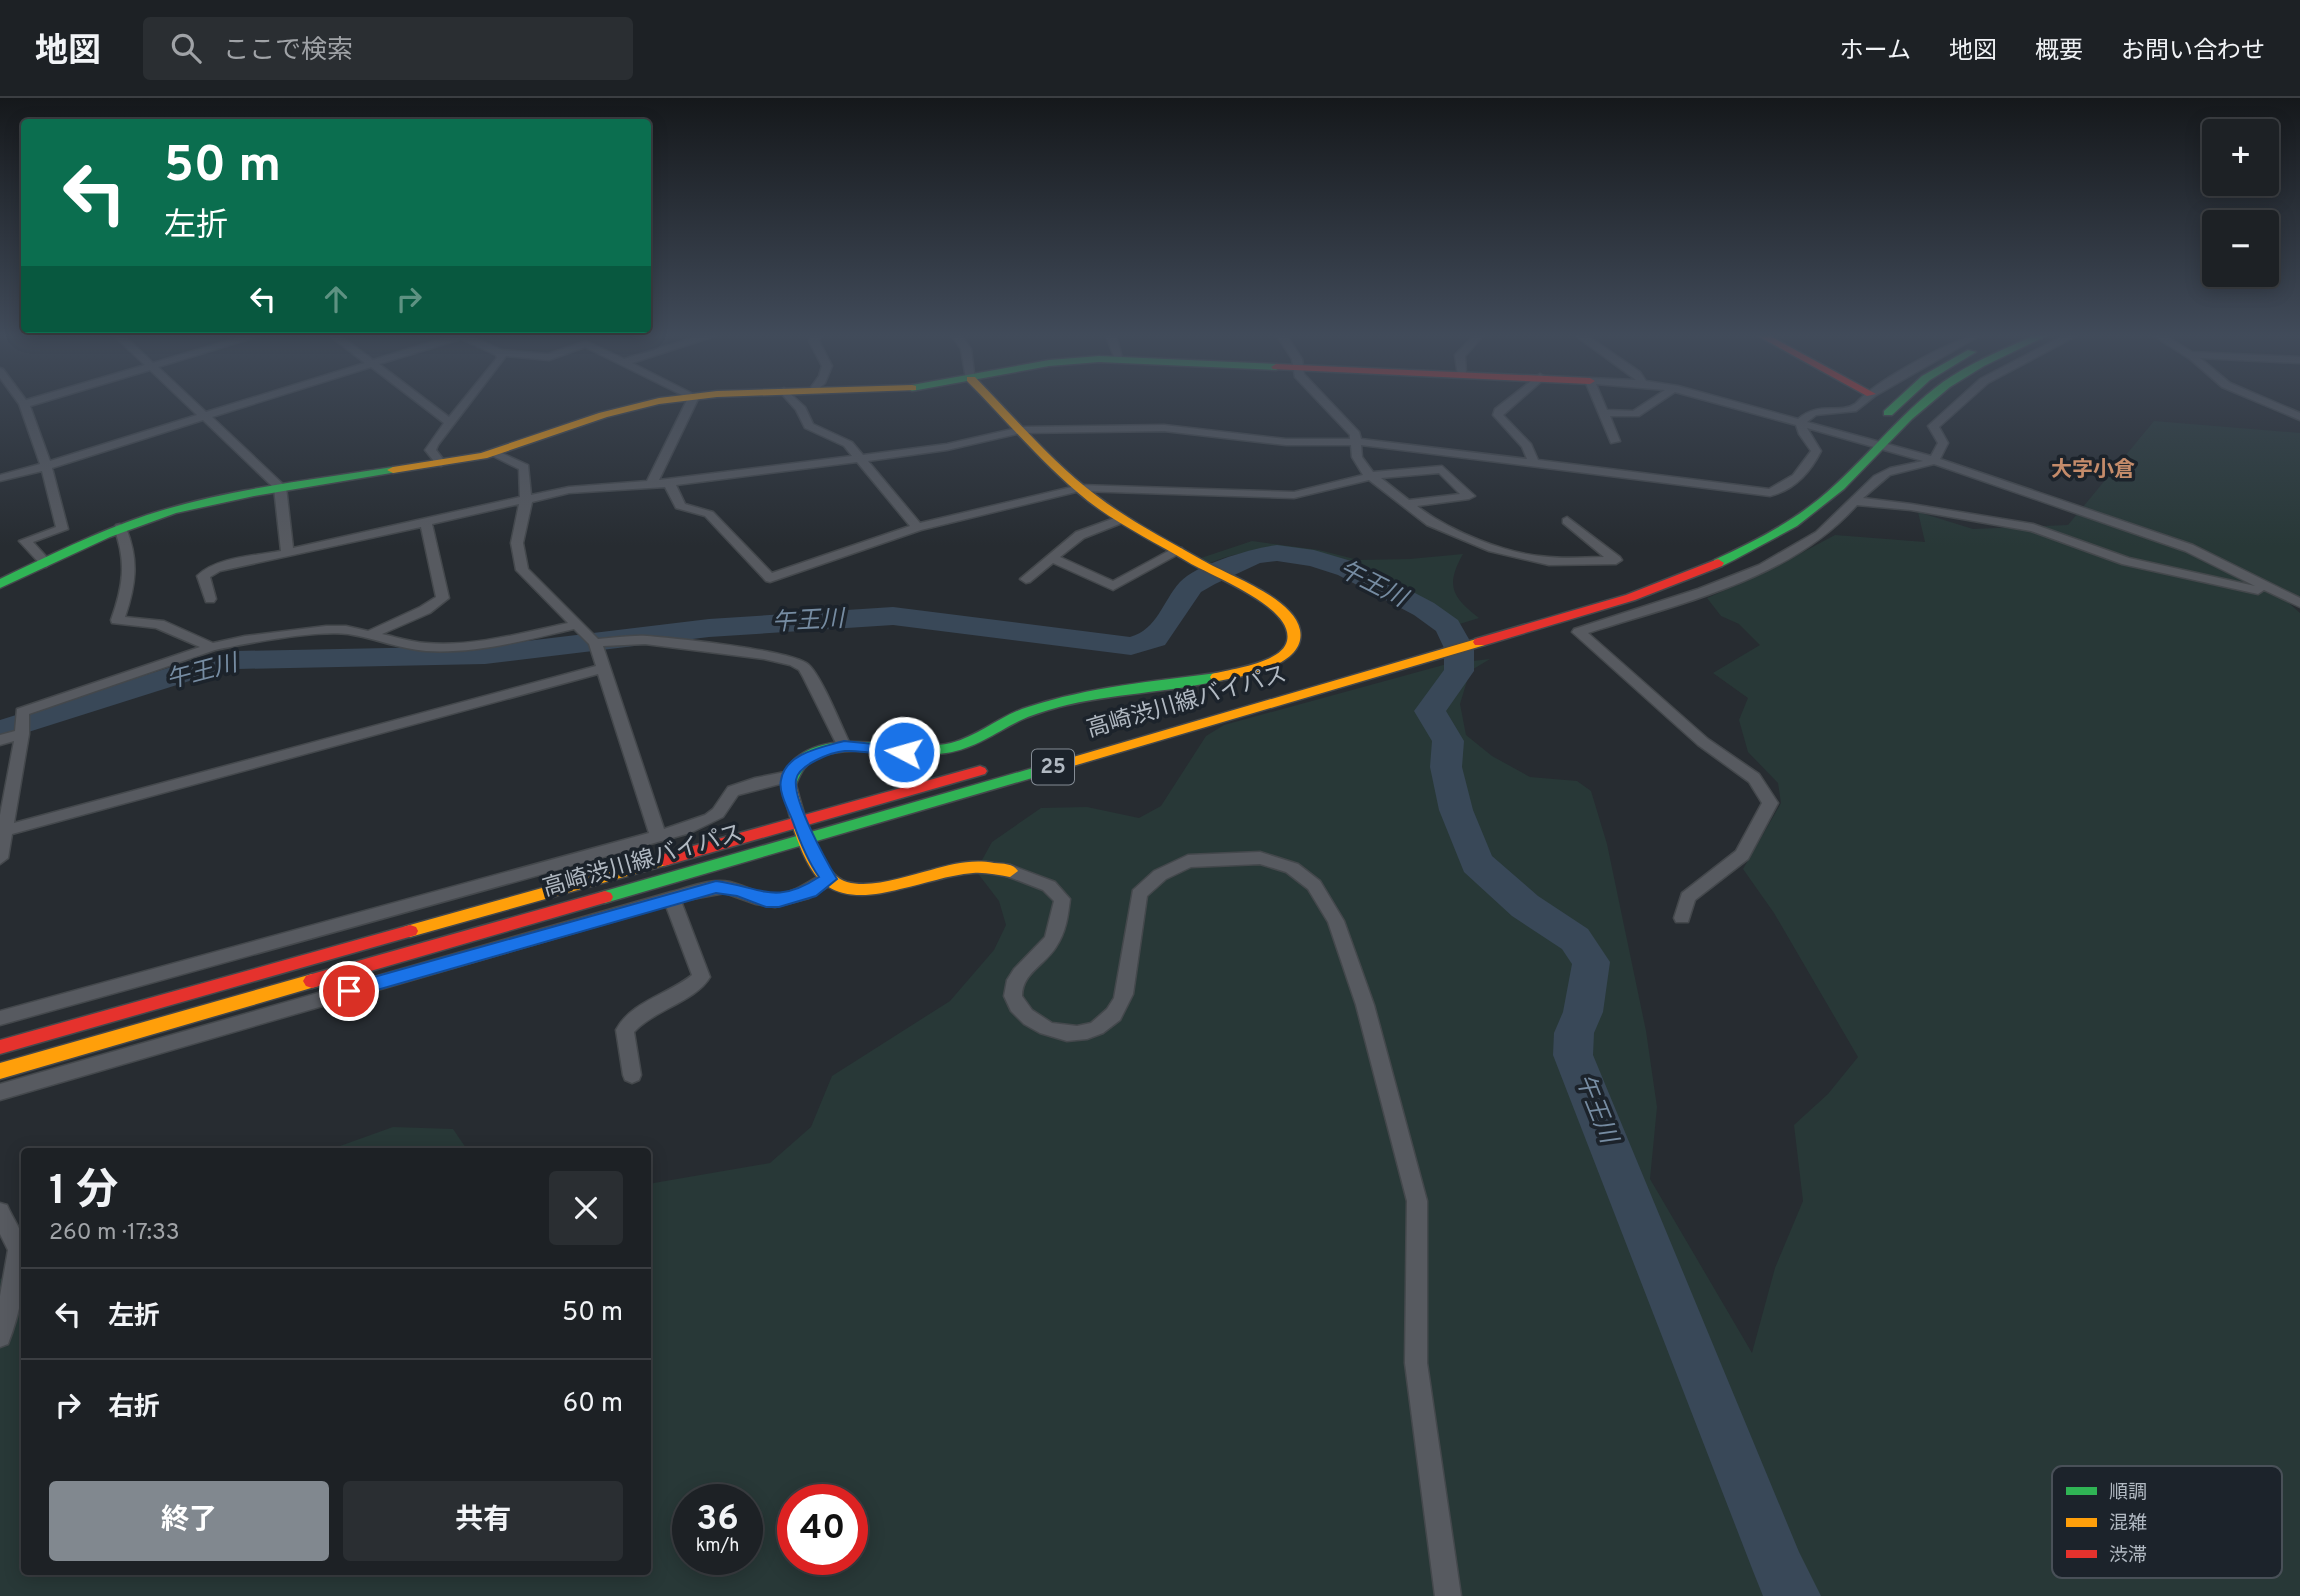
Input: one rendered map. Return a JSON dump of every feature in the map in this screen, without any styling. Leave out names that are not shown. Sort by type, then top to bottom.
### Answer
[{"type":"main road","points":[[0,584],[120,528],[205,502],[280,487],[495,453],[603,415],[639,406]]},
{"type":"main road","points":[[997,406],[1080,488],[1123,519],[1270,602],[1286,616],[1294,635],[1294,643],[1284,657],[1265,667],[1242,673],[1071,698],[1028,711],[966,745],[949,749],[904,752],[844,746],[812,755],[800,762],[788,780],[792,799],[816,861],[828,879],[849,889],[861,890],[973,867],[1010,871]]},
{"type":"main road","points":[[1845,455],[1896,406]]},
{"type":"main road","name":"高崎渋川線バイパス","points":[[0,1071],[807,839],[1450,650],[1567,619],[1672,584],[1766,541],[1805,516],[1921,406]]},
{"type":"main road","name":"高崎渋川線バイパス","points":[[1024,759],[1554,609],[1661,576],[1704,558],[1751,533],[1800,502],[1821,481]]},
{"type":"main road","name":"高崎渋川線バイパス","points":[[0,1047],[998,766]]},
{"type":"street","points":[[25,406],[46,466],[62,529],[25,541],[46,563]]},
{"type":"street","points":[[194,406],[280,487],[286,553]]},
{"type":"street","points":[[0,478],[237,406]]},
{"type":"street","points":[[429,406],[450,422]]},
{"type":"street","points":[[441,463],[430,450],[464,406]]},
{"type":"street","points":[[652,482],[690,406]]},
{"type":"street","points":[[798,406],[809,426],[843,440],[917,527]]},
{"type":"street","points":[[1328,406],[1354,434],[1359,461],[1371,476],[1431,523],[1512,554],[1549,561],[1586,558],[1616,560],[1567,521]]},
{"type":"street","points":[[1505,406],[1498,415],[1527,446],[1534,463]]},
{"type":"street","points":[[1600,406],[1615,441]]},
{"type":"street","points":[[1603,413],[1635,414],[1647,406]]},
{"type":"street","points":[[1741,406],[1932,458],[2189,548],[2295,602],[2300,611]]},
{"type":"street","points":[[1801,422],[1814,412],[1852,409],[1858,406]]},
{"type":"street","points":[[1682,918],[1688,897],[1742,855],[1769,803],[1754,778],[1703,742],[1578,632],[1692,598],[1749,575],[1819,536],[1884,474],[1915,469],[1932,458],[1943,443],[1933,426],[1955,406]]},
{"type":"street","points":[[2274,406],[2300,417]]},
{"type":"street","points":[[211,599],[203,576],[215,568],[569,490],[669,482],[947,447],[1021,430],[1164,428],[1286,442],[1357,442],[1770,493],[1791,482],[1813,458],[1816,451],[1806,441],[1801,422]]},
{"type":"street","points":[[495,453],[524,467],[526,501],[517,543],[522,570],[594,642],[658,836]]},
{"type":"street","points":[[669,482],[680,506],[709,514],[769,578],[917,527],[1080,488],[1294,495],[1371,476],[1442,468],[1469,496],[1409,504]]},
{"type":"street","points":[[1855,501],[2033,528],[2126,561],[2247,587],[2295,602]]},
{"type":"street","points":[[1026,579],[1080,535],[1123,519]]},
{"type":"street","points":[[369,635],[425,610],[443,598],[426,523]]},
{"type":"street","points":[[120,528],[131,552],[131,582],[117,620],[159,624],[212,647]]},
{"type":"street","points":[[1052,558],[1113,586],[1178,551]]},
{"type":"street","points":[[0,858],[22,712],[212,647],[327,629],[369,635],[405,645],[445,647],[503,641],[577,626]]},
{"type":"street","points":[[594,642],[645,640],[764,655],[794,662],[804,667],[810,677],[844,746]]},
{"type":"street","points":[[2,832],[602,669]]},
{"type":"street","points":[[0,740],[22,726]]},
{"type":"street","points":[[0,1018],[658,836],[709,819],[718,813],[733,791],[755,783],[790,776]]},
{"type":"street","points":[[1010,871],[1049,886],[1062,899],[1057,930],[1048,947],[1020,973],[1014,984],[1013,995],[1017,1009],[1038,1024],[1069,1035],[1088,1033],[1107,1021],[1121,1004],[1139,894],[1160,875],[1188,861],[1260,858],[1292,868],[1314,885],[1336,921],[1365,1005],[1417,1201],[1416,1363],[1448,1596]]},
{"type":"street","points":[[0,1092],[671,898],[716,887],[739,890],[766,901],[779,901],[810,891],[828,879]]},
{"type":"street","points":[[632,1075],[625,1030],[633,1020],[701,978],[671,898]]},
{"type":"street","points":[[0,1212],[18,1251],[8,1313],[0,1336]]},
{"type":"shaded area","points":[[2154,421],[2300,433],[2300,601],[2281,596],[2300,613],[2300,1596],[0,1596],[0,1279],[21,1270],[21,1575],[651,1575],[651,1183],[770,1163],[811,1127],[832,1076],[950,1001],[994,950],[1006,925],[999,901],[976,871],[992,842],[1041,808],[1087,807],[1139,818],[1161,806],[1206,736],[1224,725],[1447,664],[1490,659],[1470,671],[1460,704],[1466,735],[1492,756],[1530,777],[1577,781],[1591,791],[1607,844],[1646,1031],[1657,1107],[1650,1179],[1752,1353],[1775,1268],[1803,1201],[1794,1125],[1828,1094],[1858,1057],[1774,913],[1743,869],[1781,803],[1778,783],[1748,752],[1739,720],[1748,698],[1713,673],[1760,645],[1739,624],[1721,616],[1707,598],[1762,574],[1835,535],[1925,542],[1918,512],[1973,529],[2068,525]]},
{"type":"shaded area","points":[[1252,541],[1319,550],[1358,560],[1463,554],[1454,575],[1454,590],[1463,604],[1479,618],[1453,626],[1398,590],[1368,575],[1305,554],[1273,551],[1241,553],[1210,563],[1201,558]]},
{"type":"shaded area","points":[[393,1127],[453,1129],[466,1148],[334,1148]]},
{"type":"waterway","name":"午王川","points":[[0,731],[195,669],[237,660],[485,655],[709,628],[893,616],[1131,646],[1155,639],[1191,586],[1254,556],[1277,553],[1314,558],[1348,569],[1424,609],[1448,626],[1459,648],[1459,671],[1430,711],[1448,741],[1446,767],[1456,810],[1477,863],[1525,906],[1575,939],[1591,962],[1583,1012],[1574,1033],[1573,1055],[1780,1571],[1793,1596]]},
{"type":"traffic: fast","points":[[1888,413],[1896,406]]},
{"type":"traffic: fast","points":[[1718,563],[1762,542],[1803,517],[1840,486],[1921,406]]},
{"type":"traffic: fast","points":[[0,584],[106,534],[172,511],[254,492],[393,470]]},
{"type":"traffic: fast","points":[[789,785],[788,781],[799,763],[828,750],[868,747],[929,750],[957,747],[1022,714],[1055,703],[1217,677]]},
{"type":"traffic: fast","points":[[605,897],[1068,763]]},
{"type":"traffic: slow","points":[[393,470],[483,456],[603,415],[639,406]]},
{"type":"traffic: slow","points":[[997,406],[1052,463],[1094,500],[1198,563],[1266,599],[1287,618],[1293,628],[1294,640],[1280,657],[1254,669],[1217,677]]},
{"type":"traffic: slow","points":[[1068,763],[1480,642]]},
{"type":"traffic: slow","points":[[789,785],[800,823],[818,864],[832,882],[845,888],[861,889],[900,884],[973,867],[1010,871]]},
{"type":"traffic: slow","points":[[410,931],[664,860]]},
{"type":"traffic: slow","points":[[0,1071],[312,981]]},
{"type":"traffic: jam","points":[[1480,642],[1631,598],[1718,563]]},
{"type":"traffic: jam","points":[[664,860],[980,771]]},
{"type":"traffic: jam","points":[[312,981],[605,897]]},
{"type":"traffic: jam","points":[[0,1047],[410,931]]},
{"type":"district","name":"大字小倉","points":[[2093,470]]},
{"type":"route","points":[[349,991],[716,887],[729,887],[766,901],[779,901],[810,891],[828,879],[816,861],[792,799],[788,780],[793,770],[812,755],[844,746],[904,752]]}]
